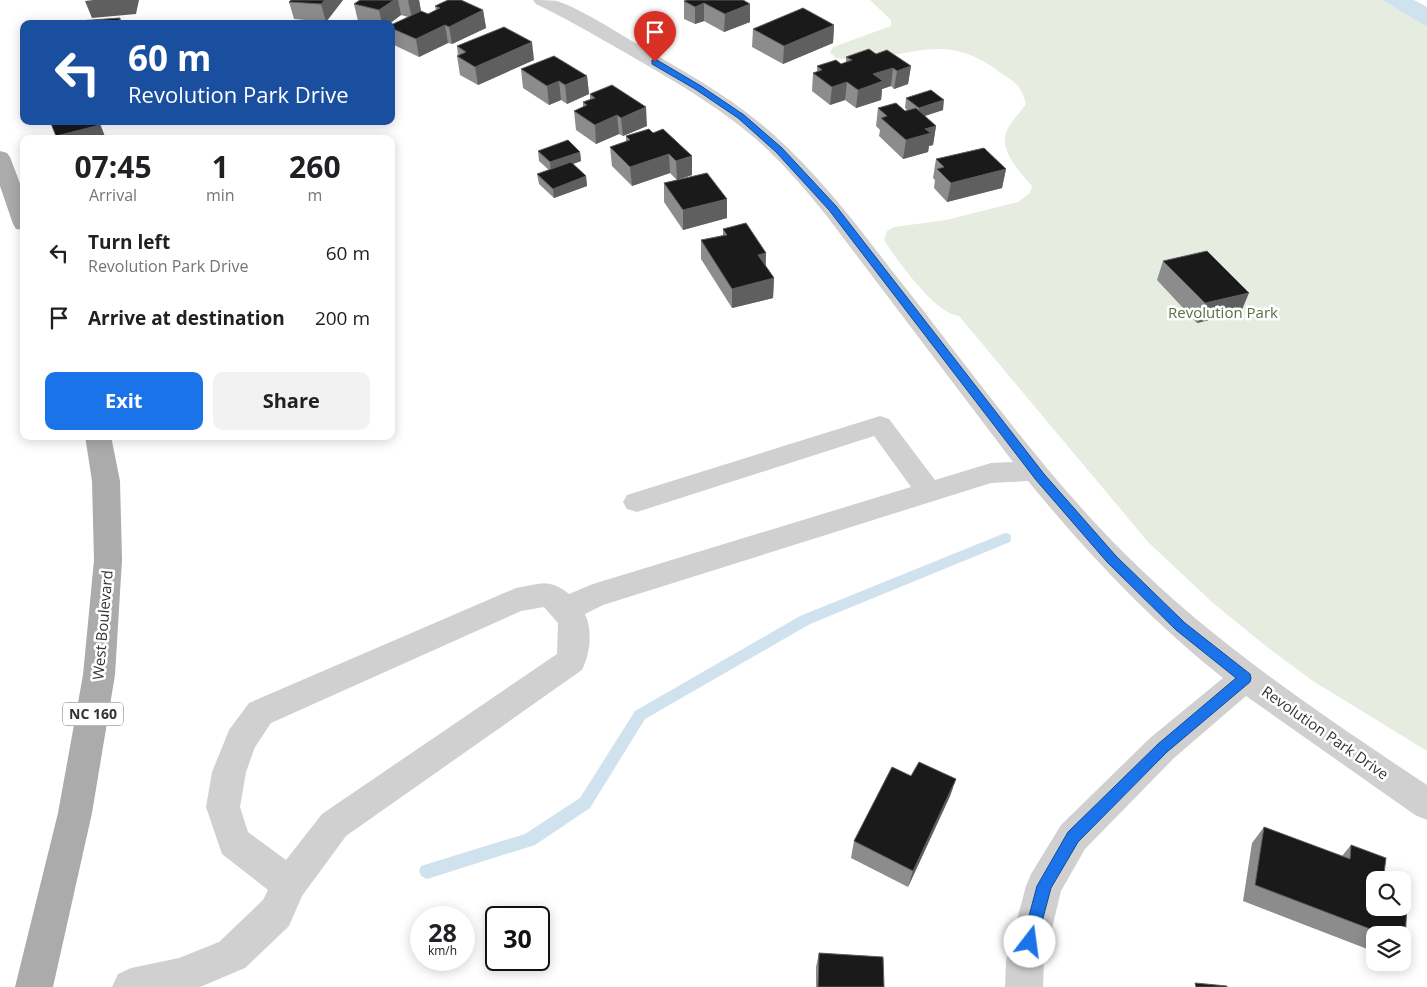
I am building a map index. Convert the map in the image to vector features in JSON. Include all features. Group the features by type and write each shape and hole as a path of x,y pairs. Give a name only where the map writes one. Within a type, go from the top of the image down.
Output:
{"main road":[{"path":"0,157 20,213"},
{"name":"West Boulevard","path":"34,987 75,813 99,675 108,560 106,481 99,440"}],"street":[{"name":"Revolution Park Drive","path":"542,0 612,37 698,87 741,116 779,150 832,208 1035,471 1112,559 1181,626 1245,678 1427,804"},
{"path":"637,502 880,425 929,492"},
{"path":"567,609 593,596 991,473 1035,471"},
{"path":"131,987 180,977 232,955 276,913 289,884 334,825 570,661 576,630 567,609 549,594 516,600 260,713 241,740 229,772 223,807 234,842 289,884"},
{"path":"1024,987 1025,961 1044,886 1073,837 1162,748 1245,678"}],"green space":[{"name":"Revolution Park","path":"870,0 1382,0 1427,27 1427,751 1313,681 1213,603 1148,542 959,316 949,313 928,296 898,260 884,240 887,231 894,227 946,220 1018,202 1030,193 1032,186 1012,160 1005,145 1007,130 1026,104 1019,87 1012,81 975,57 954,51 935,49 858,60 836,58 830,52 833,47 891,26 891,20"}],"water":[{"path":"1382,0 1414,0 1427,7 1427,27"}],"building":[{"path":"291,0 325,0 321,4 289,2"},
{"path":"360,0 394,0 379,10 354,4"},
{"path":"448,0 461,0 483,10 449,27 445,25 416,39 395,30 395,23 421,11 428,14 440,8 435,6"},
{"path":"743,0 750,4 725,14 704,3 695,7 684,1"},
{"path":"803,8 834,25 784,46 753,29"},
{"path":"120,18 119,20 92,20"},
{"path":"504,27 532,42 475,67 457,56 466,52 457,46"},
{"path":"869,49 876,54 887,50 911,66 897,71 893,68 873,74 883,81 858,90 847,82 832,87 813,73 822,70 817,66 836,60 841,64 852,60 846,57"},
{"path":"554,56 587,76 565,85 559,81 547,86 521,69"},
{"path":"612,85 646,107 621,118 617,115 595,125 574,111 587,105 583,102 595,98 590,94"},
{"path":"931,90 944,100 919,108 906,98"},
{"path":"896,103 905,111 916,108 936,126 925,129 931,133 906,140 881,118 887,116 878,108"},
{"path":"52,125 100,125 60,135 56,135"},
{"path":"649,129 653,133 663,129 692,156 676,161 669,154 630,167 610,147 630,140 626,136"},
{"path":"568,140 580,152 550,162 538,151"},
{"path":"984,148 1006,169 951,183 937,169 944,167 936,159"},
{"path":"571,162 586,176 553,189 537,174"},
{"path":"707,173 727,199 683,210 664,183"},
{"path":"746,223 766,253 758,255 774,278 732,289 701,240 727,235 723,229"},
{"path":"1207,251 1249,293 1205,303 1163,261"},
{"path":"919,762 956,779 913,871 854,841 892,767 911,776"},
{"path":"1264,827 1350,859 1351,845 1386,858 1384,871 1366,871 1366,916 1406,916 1406,926 1366,927 1255,885"},
{"path":"819,953 883,957 884,987 818,987"},
{"path":"1195,983 1227,986 1227,987 1196,987"}],"waterway":[{"path":"427,871 529,840 585,803 640,715 805,620 1005,538"}],"route":[{"path":"655,62 698,87 741,116 779,150 832,208 1040,477 1112,559 1181,626 1245,678 1162,748 1073,837 1044,886 1030,942"}]}
